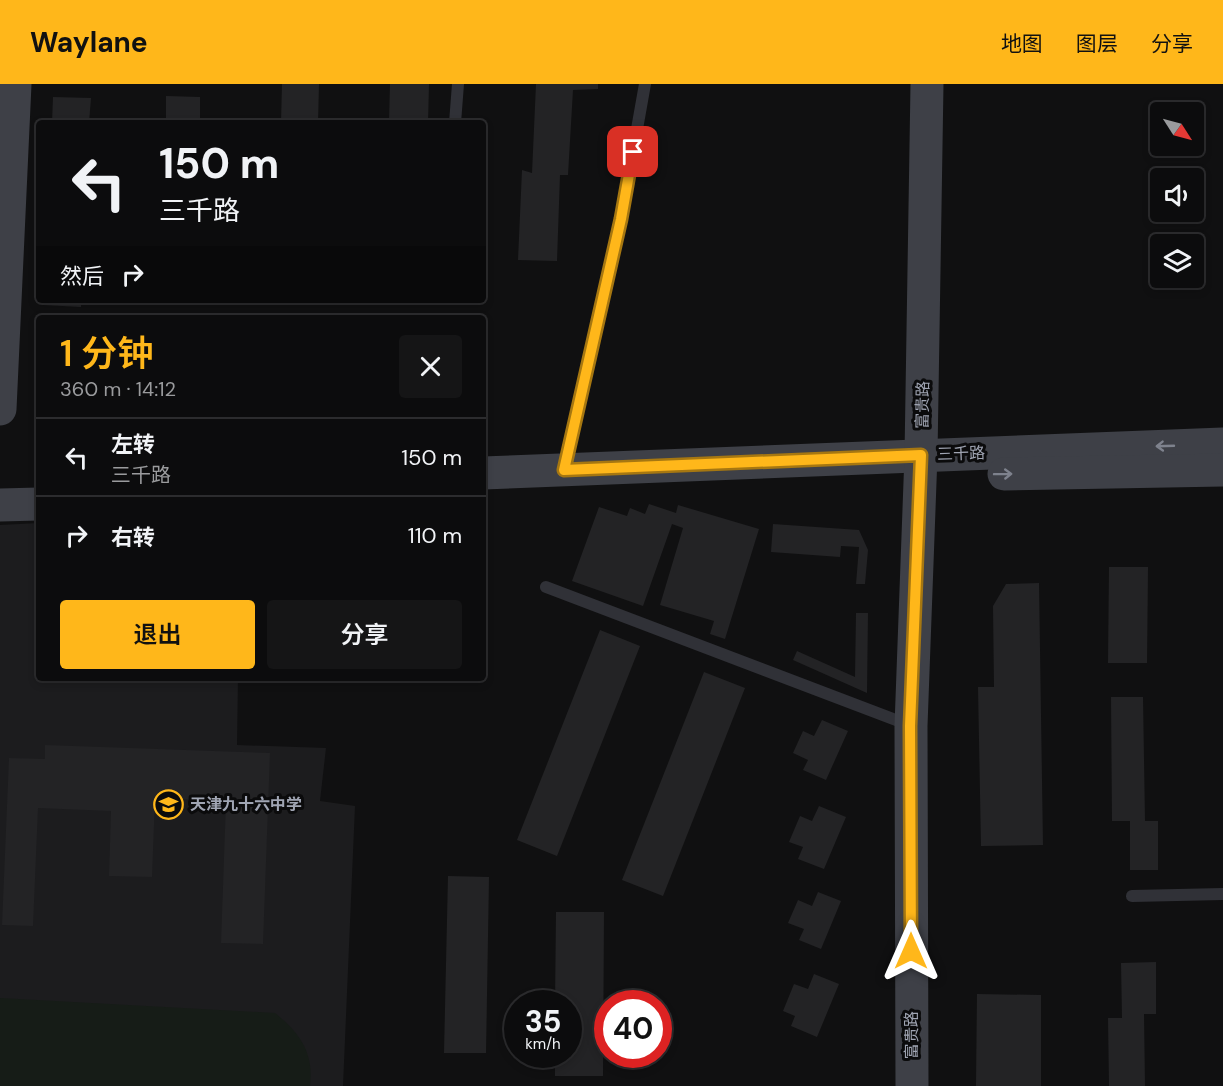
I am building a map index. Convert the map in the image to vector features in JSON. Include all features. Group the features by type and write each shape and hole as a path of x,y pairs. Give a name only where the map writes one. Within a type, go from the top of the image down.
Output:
{"street":[{"path":"0,409 15,84"},
{"name":"富贵路","path":"912,1086 910,726 920,465 927,84"},
{"name":"三千路","path":"486,490 920,465 1223,444"},
{"name":"三千路","path":"486,473 920,465 1223,470"},
{"path":"0,487 36,486"},
{"path":"0,505 36,504"}],"lane":[{"path":"455,120 458,84"},
{"path":"564,470 621,219 645,84"},
{"path":"546,587 910,726"},
{"path":"1132,896 1223,894"}],"shaded area":[{"name":"天津九十六中学","path":"36,523 36,681 238,681 237,745 326,748 320,801 355,806 343,1086 0,1086 0,525"},
{"path":"0,998 275,1013 292,1028 303,1045 310,1063 310,1086 0,1086"}],"building":[{"path":"282,84 319,84 318,120 281,120"},
{"path":"390,84 429,84 428,120 389,120"},
{"path":"536,84 598,84 598,89 573,90 568,175 560,175 557,261 518,260 522,170 532,173"},
{"path":"166,96 200,97 200,120 166,120"},
{"path":"53,97 91,98 89,120 52,120"},
{"path":"43,303 81,303 81,307 43,305"},
{"path":"196,303 196,305 162,304"},
{"path":"649,504 676,513 678,505 759,529 725,639 710,634 714,621 660,605 683,528 672,524 643,606 572,581 599,507 627,516 630,508 645,514"},
{"path":"773,524 859,530 868,550 865,584 856,584 859,547 841,546 840,557 771,552"},
{"path":"1109,567 1148,567 1147,663 1108,663"},
{"path":"1039,583 1043,845 981,846 978,687 994,687 993,606 1006,584"},
{"path":"856,613 868,613 867,693 793,660 797,651 855,677"},
{"path":"600,630 640,646 557,856 517,840"},
{"path":"704,672 745,688 663,896 622,880"},
{"path":"1111,697 1143,697 1145,821 1158,821 1158,870 1130,870 1130,821 1112,821"},
{"path":"822,720 848,731 826,780 803,770 808,760 793,753 803,731 814,736"},
{"path":"45,745 270,753 263,944 221,943 226,801 155,798 152,877 109,876 111,811 38,808 33,926 2,925 9,758 45,759"},
{"path":"819,806 846,817 824,869 798,859 803,847 789,842 800,816 812,821"},
{"path":"448,876 489,877 486,1053 444,1053"},
{"path":"818,892 841,901 821,949 799,940 804,929 788,923 798,900 812,906"},
{"path":"556,912 604,912 604,990 594,990 594,1068 603,1068 603,1076 555,1076 555,1068 582,1068 582,990 555,990"},
{"path":"1156,962 1156,1014 1144,1014 1145,1086 1109,1086 1108,1018 1122,1018 1121,963"},
{"path":"814,974 839,984 817,1037 791,1026 795,1016 783,1011 794,984 808,989"},
{"path":"977,994 1041,995 1041,1086 976,1086"}],"place":[{"name":"天津九十六中学","path":"169,804"}],"route":[{"path":"633,152 621,219 564,470 921,455 910,726 911,951"}]}
